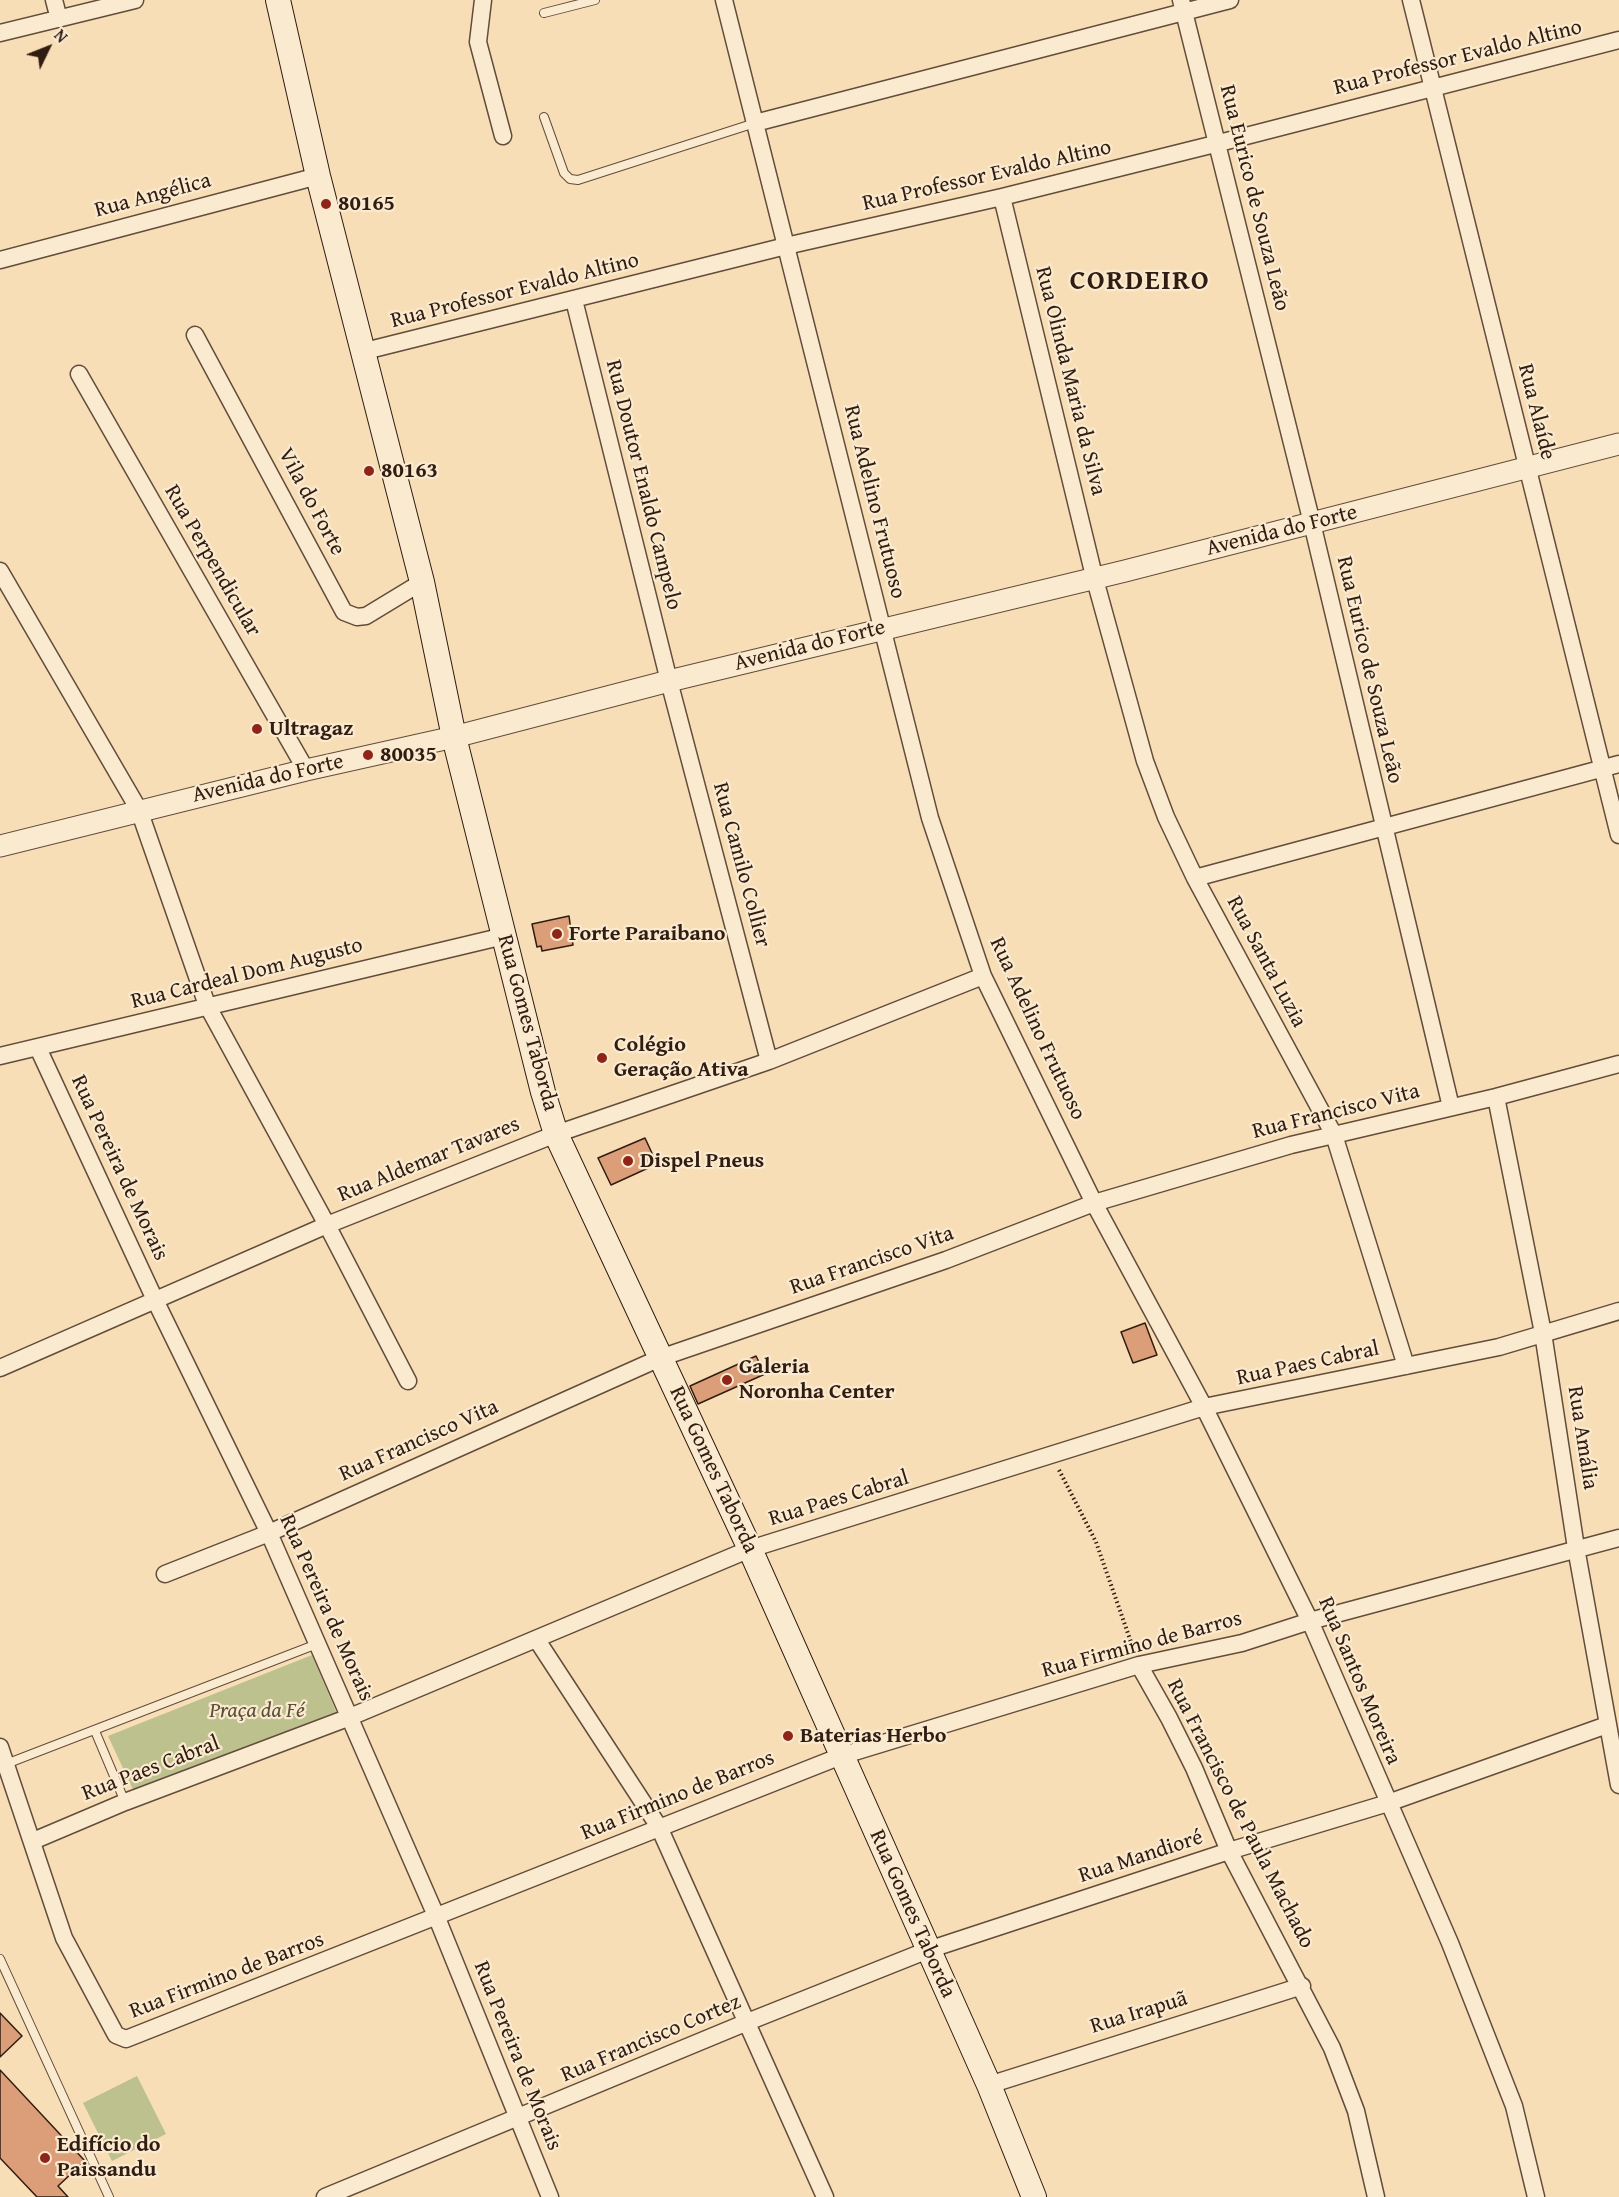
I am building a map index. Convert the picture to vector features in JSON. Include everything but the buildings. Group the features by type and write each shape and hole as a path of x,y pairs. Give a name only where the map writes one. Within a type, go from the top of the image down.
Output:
{"main road":[{"name":"Rua Gomes Taborda","path":"278,0 318,176 365,351 422,582 452,730 543,1092 556,1134 750,1549 989,2085 1034,2197"}],"street":[{"path":"54,0 59,19"},
{"path":"0,33 135,0"},
{"path":"483,0 478,42 503,136"},
{"name":"Rua Adelino Frutuoso","path":"724,0 930,818 983,976 1094,1203"},
{"path":"755,123 1183,6 1230,0"},
{"name":"Rua Alaíde","path":"1411,0 1619,835"},
{"name":"Rua Eurico de Souza Leão","path":"1183,6 1312,523 1451,1107"},
{"name":"Rua Professor Evaldo Altino","path":"365,351 786,246 1002,197 1619,40"},
{"name":"Rua Angélica","path":"0,260 318,176"},
{"name":"Rua Olinda Maria da Silva","path":"1002,197 1094,576"},
{"name":"Rua Doutor Enaldo Campelo","path":"574,300 669,681"},
{"name":"Vila do Forte","path":"195,335 344,612 366,616 422,582"},
{"name":"Rua Perpendicular","path":"79,374 306,770"},
{"name":"Avenida do Forte","path":"0,846 306,770 452,730 669,681 1312,523 1619,444"},
{"path":"0,571 139,810 207,1005 327,1225 408,1381"},
{"name":"Rua Santa Luzia","path":"1094,576 1145,761 1166,817 1195,878 1334,1135 1406,1366"},
{"name":"Rua Camilo Collier","path":"669,681 770,1061"},
{"path":"1195,878 1619,764"},
{"name":"Rua Cardeal Dom Augusto","path":"0,1056 504,936"},
{"name":"Rua Aldemar Tavares","path":"0,1368 156,1302 327,1225 556,1134 770,1061 983,976"},
{"name":"Rua Pereira de Morais","path":"38,1048 156,1302 269,1533 437,1918 550,2197"},
{"name":"Rua Francisco Vita","path":"165,1574 269,1533 660,1358 946,1260 1094,1203 1291,1145 1496,1097 1619,1064"},
{"name":"Rua Amália","path":"1496,1097 1543,1333 1576,1548 1619,1785"},
{"name":"Rua Santos Moreira","path":"1094,1203 1204,1407 1310,1621 1450,1943 1514,2106 1536,2197"},
{"name":"Rua Paes Cabral","path":"33,1841 124,1802 350,1717 750,1549 1204,1407 1499,1347 1619,1311"},
{"name":"Rua Firmino de Barros","path":"33,1841 64,1938 116,2035 126,2039 437,1918 659,1827 841,1756 1139,1665 1242,1643 1310,1621 1619,1538"},
{"path":"537,1640 659,1827 825,2197"},
{"name":"Rua Francisco de Paula Machado","path":"1139,1665 1194,1768 1229,1851 1302,1986 1332,2048 1356,2111 1376,2197"},
{"name":"Rua Mandioré","path":"928,1950 1229,1851 1388,1803 1607,1725"},
{"path":"0,1747 3,1765 33,1841"},
{"name":"Rua Francisco Cortez","path":"325,2197 344,2193 745,2023 928,1950"},
{"name":"Rua Irapuã","path":"989,2085 1302,1986"}],"lane":[{"path":"544,13 595,0"},
{"path":"544,117 564,173 570,180 578,180 755,123"},
{"path":"3,1765 317,1644"},
{"path":"95,1731 124,1802"},
{"path":"0,1959 110,2197"}],"path":[{"name":"Rua Francisco de Paula Machado","path":"1052,1456 1096,1542 1139,1665"}],"green space":[{"name":"Praça da Fé","path":"312,1655 337,1714 135,1794 108,1736"},
{"path":"137,2076 166,2134 112,2161 83,2103"}],"place":[{"name":"80165","path":"326,204"},
{"name":"80163","path":"369,471"},
{"name":"Ultragaz","path":"257,729"},
{"name":"80035","path":"368,755"},
{"name":"Forte Paraibano","path":"557,934"},
{"name":"Colégio Geração Ativa","path":"602,1058"},
{"name":"Dispel Pneus","path":"628,1161"},
{"name":"Galeria Noronha Center","path":"727,1380"},
{"name":"Baterias Herbo","path":"788,1736"},
{"name":"Edifício do Paissandu","path":"45,2158"}],"district":[{"name":"CORDEIRO","path":"1140,282"}]}
